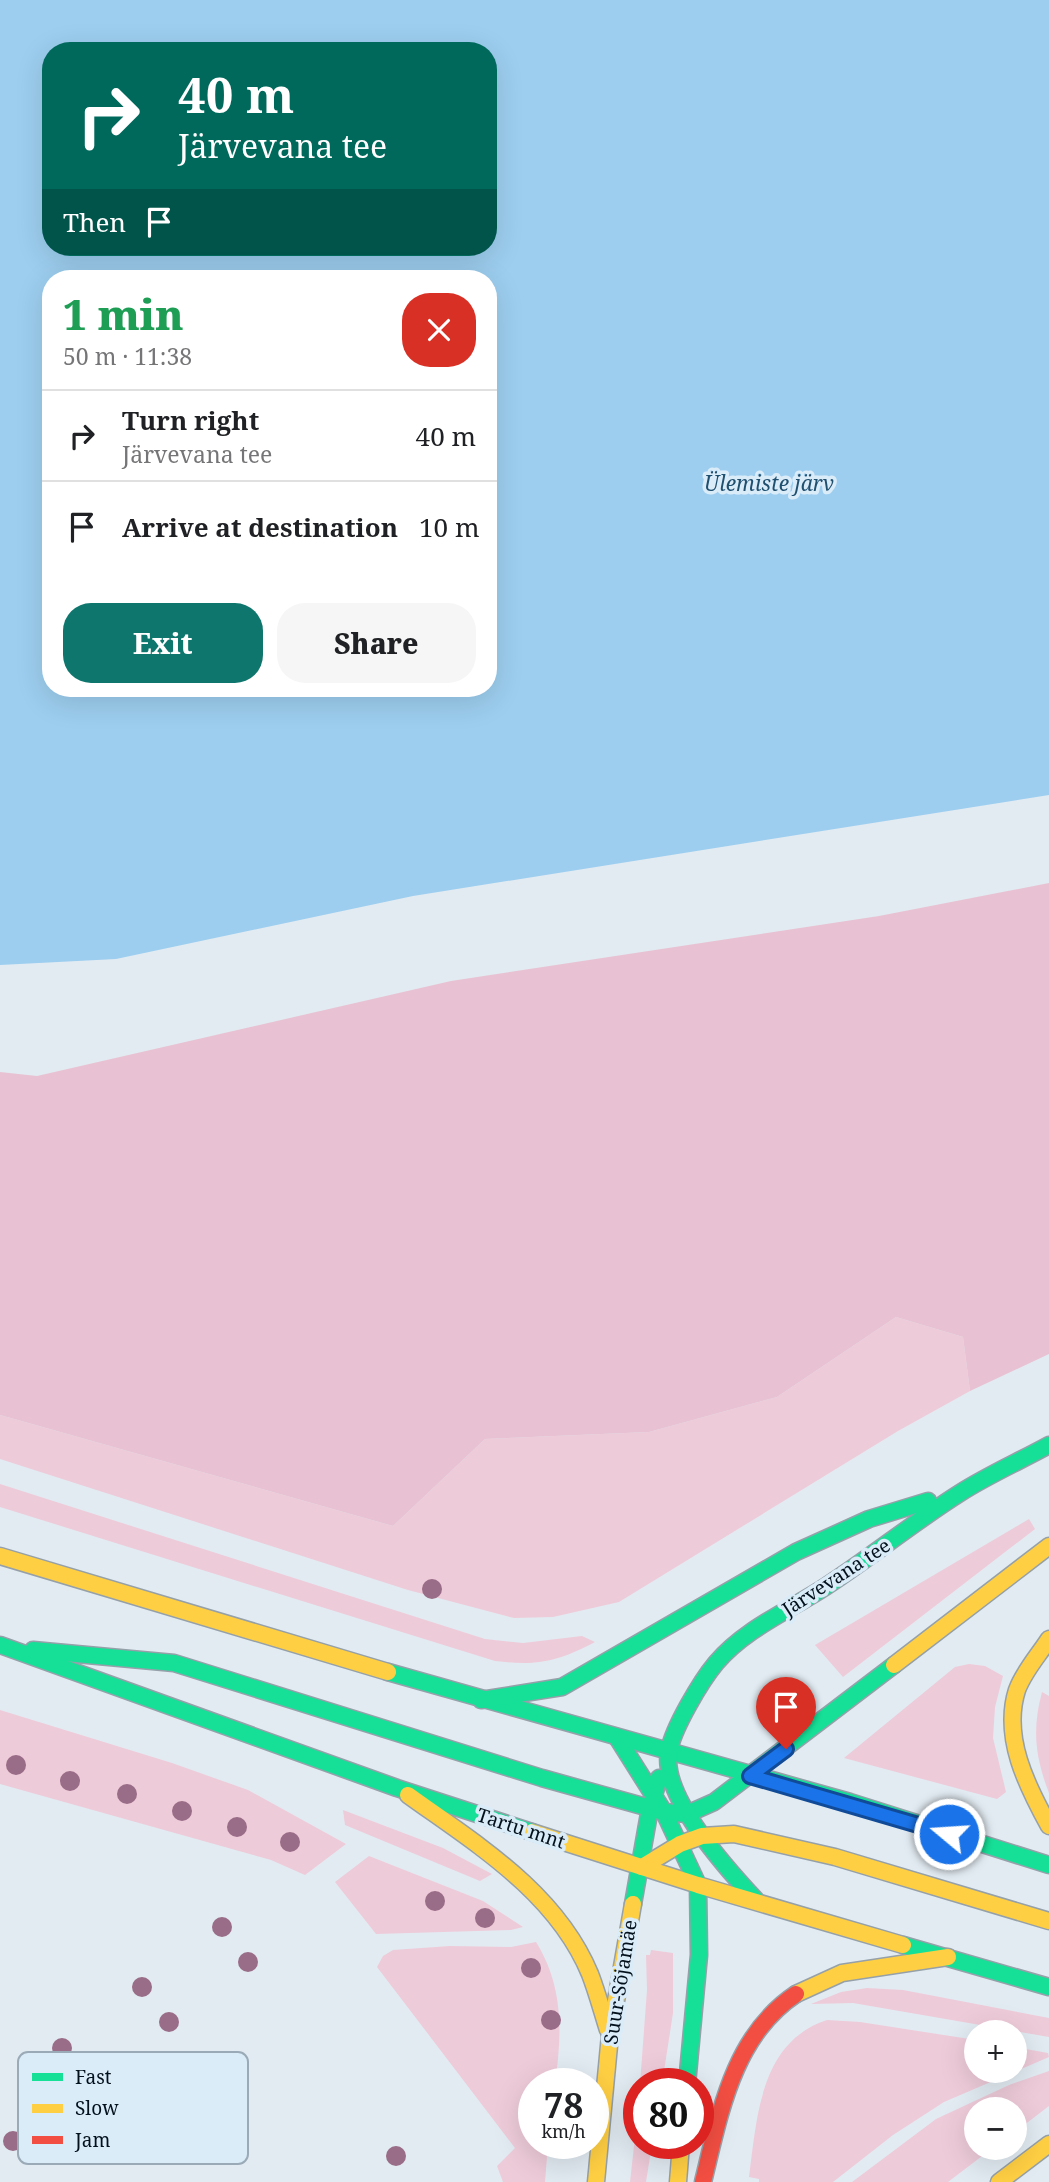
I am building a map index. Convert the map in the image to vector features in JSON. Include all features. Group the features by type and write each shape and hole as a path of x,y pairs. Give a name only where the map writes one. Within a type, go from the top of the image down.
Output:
{"main road":[{"name":"Järvevana tee","path":"656,1805 668,1753 680,1724 716,1663 750,1632 825,1587 961,1492 1049,1445"},
{"path":"481,1700 562,1687 620,1656 796,1552 869,1519 961,1492"},
{"path":"6,1647 174,1663 542,1778 687,1814 714,1802 750,1776 1049,1546"},
{"path":"0,1556 481,1700 849,1802 1049,1865"},
{"path":"1049,1639 1025,1673 1014,1710 1012,1738 1025,1781 1049,1826"},
{"name":"Tartu mnt","path":"6,1647 397,1787 642,1867 1049,1986"},
{"path":"618,1739 680,1844 698,1885 699,1955 688,2068"},
{"path":"668,1753 675,1791 687,1814 755,1899"},
{"path":"397,1787 509,1867 562,1926 589,1972 610,2035"},
{"name":"Suur-Sõjamäe","path":"596,2182 610,2035 628,1927 656,1805"},
{"path":"642,1867 680,1844 702,1836 734,1834 835,1857 1049,1921"},
{"path":"703,2182 735,2066 754,2034 780,2001 842,1973 948,1957"},
{"path":"999,2182 1045,2147"},
{"path":"678,2182 680,2159"}],"shaded area":[{"path":"1049,883 1049,1354 970,1391 963,1337 896,1317 777,1397 649,1432 485,1439 393,1526 0,1415 0,1072 37,1076 451,981 879,916"},
{"path":"896,1317 963,1337 970,1391 898,1431 619,1602 553,1617 514,1618 408,1590 0,1459 0,1415 393,1526 485,1439 649,1432 777,1397"},
{"path":"0,1484 485,1639 523,1643 582,1636 595,1642 546,1661 495,1661 0,1507"},
{"path":"1029,1519 1035,1529 843,1677 815,1645"},
{"path":"969,1664 985,1666 1003,1676 995,1707 993,1738 1006,1792 997,1799 844,1758 955,1667"},
{"path":"1042,1692 1049,1696 1049,1793 1036,1743"},
{"path":"0,1710 172,1763 248,1790 346,1844 305,1875 271,1860 0,1784"},
{"path":"343,1810 443,1848 492,1874 480,1881 345,1825"},
{"path":"369,1856 483,1901 523,1927 511,1930 376,1934 335,1882"},
{"path":"536,1942 552,1976 559,2011 557,2068 518,2068 518,2159 547,2159 545,2182 503,2182 497,2166 515,2148 377,1967 383,1956 393,1950 450,1946 511,1947"},
{"path":"651,1950 673,1953 673,2013 664,2068 641,2068 647,1990 646,1955 650,1955"},
{"path":"867,1988 903,1990 1049,2018 1049,2037 1027,2033 1027,2020 964,2020 964,2022 853,2003 811,2004 841,1992"},
{"path":"827,2020 860,2022 964,2038 964,2083 988,2083 944,2102 893,2135 833,2182 759,2182 759,2179 749,2177 755,2130 766,2084 788,2045 805,2031"},
{"path":"1027,2049 1048,2053 1049,2057 1027,2066"},
{"path":"1049,2071 1049,2106 1027,2123 1027,2097 983,2097 1015,2083 1027,2083 1027,2079"},
{"path":"964,2106 964,2160 977,2160 948,2182 852,2182 936,2119"},
{"path":"633,2159 650,2159 646,2182 630,2182"}],"water":[{"name":"Ülemiste järv","path":"0,0 1049,0 1049,795 413,896 116,959 0,965"}],"traffic: fast":[{"path":"755,1899 698,1830 675,1788 669,1769 672,1741 688,1705 703,1681 727,1651 753,1630 825,1587 960,1493 1049,1445"},
{"path":"481,1700 562,1687 796,1552 869,1519 928,1501"},
{"path":"0,1645 397,1788 532,1832"},
{"path":"33,1650 174,1663 542,1778 664,1812 687,1814 714,1802 894,1665"},
{"path":"388,1672 850,1802 1049,1865"},
{"path":"618,1739 664,1812 698,1885 699,1955 688,2068"},
{"path":"633,1904 650,1808 659,1778"},
{"path":"903,1945 1049,1987"}],"traffic: slow":[{"path":"894,1665 1049,1546"},
{"path":"0,1556 388,1672"},
{"path":"1049,1639 1020,1683 1013,1708 1019,1761 1049,1826"},
{"path":"408,1795 512,1872 557,1918 590,1974 608,2030"},
{"path":"532,1832 698,1885 903,1945"},
{"path":"642,1867 680,1844 702,1836 734,1834 835,1857 1049,1921"},
{"path":"596,2182 610,2035 633,1904"},
{"path":"796,1994 842,1973 948,1957"},
{"path":"999,2182 1049,2144"},
{"path":"678,2182 680,2159"}],"traffic: jam":[{"path":"703,2182 723,2103 743,2054 757,2031 775,2011 796,1994"}],"route":[{"path":"786,1749 750,1776 849,1802 949,1834"}]}
